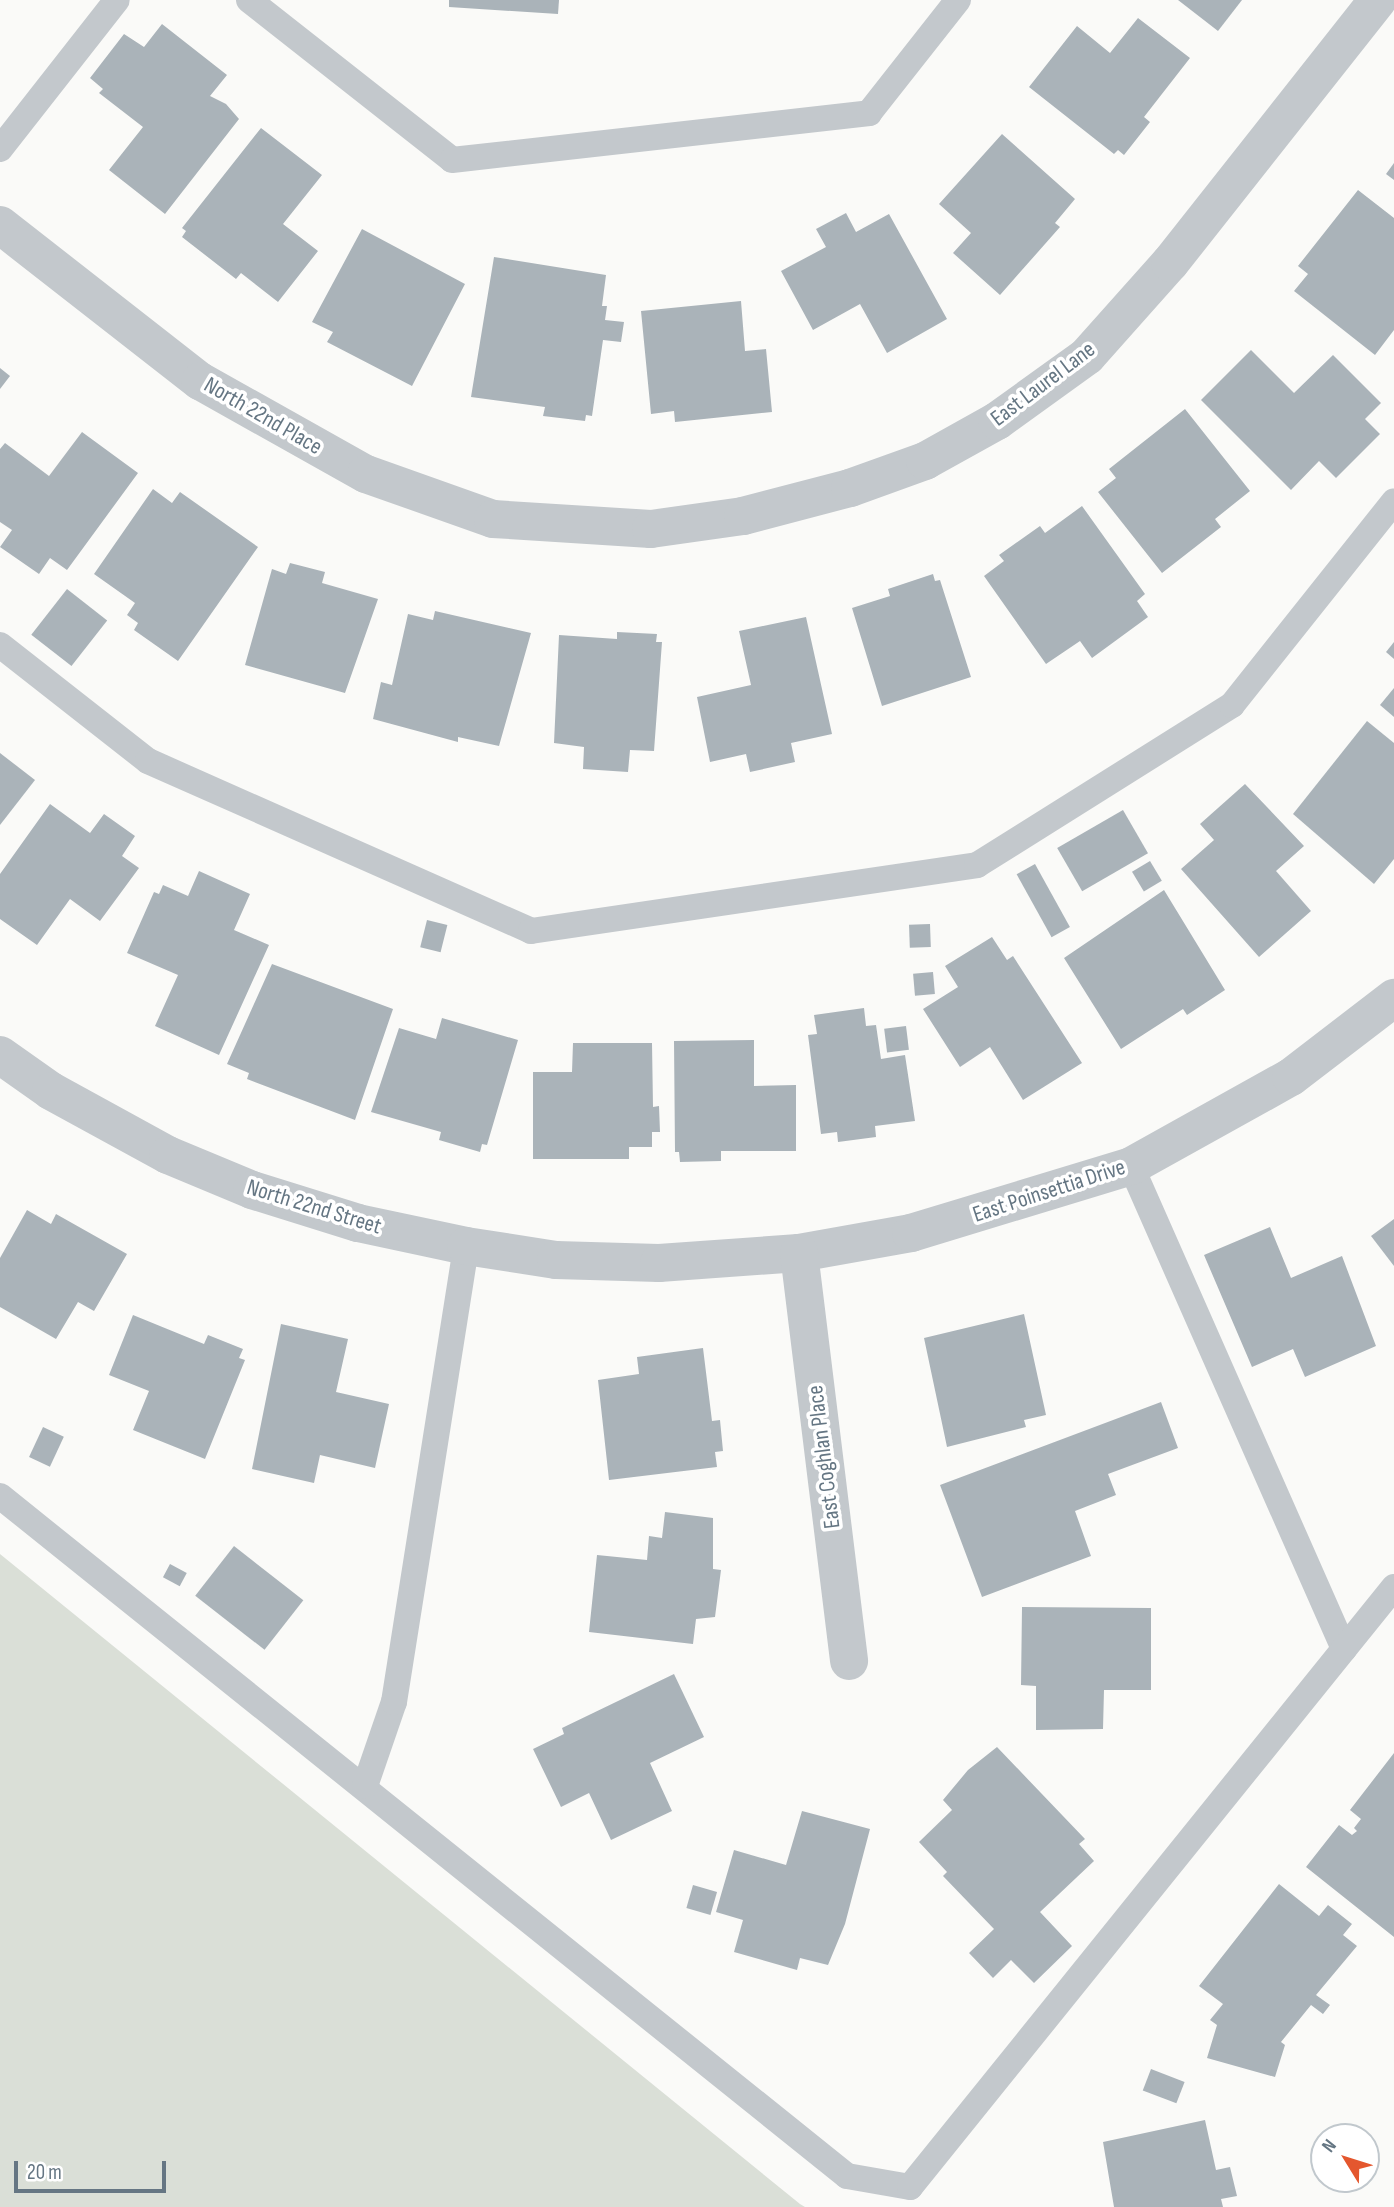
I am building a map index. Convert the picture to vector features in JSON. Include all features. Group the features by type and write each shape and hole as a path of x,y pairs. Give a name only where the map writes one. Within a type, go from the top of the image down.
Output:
{"street":[{"name":"East Laurel Lane","path":"565,524 651,529 743,516 850,488 925,461 997,421 1087,356 1170,263 1378,0"},
{"name":"North 22nd Place","path":"0,225 200,381 366,474 493,519 565,524"},
{"name":"East Poinsettia Drive","path":"659,1263 799,1253 911,1233 1131,1166 1291,1077 1394,998"},
{"name":"North 22nd Street","path":"0,1055 51,1091 168,1155 252,1191 358,1223 466,1245 556,1260 659,1263"},
{"name":"East Coghlan Place","path":"799,1253 849,1661"}],"lane":[{"path":"0,149 117,0"},
{"path":"249,0 452,160 869,113 958,0"},
{"path":"0,645 148,761 531,931 977,865 1232,705 1394,501"},
{"path":"1131,1166 1344,1649"},
{"path":"365,1786 394,1702 466,1245"},
{"path":"0,1496 365,1786 847,2176 910,2187 1394,1587"}],"shaded area":[{"path":"0,1554 800,2204 805,2207 0,2207"}],"building":[{"path":"449,0 559,0 558,14 449,7"},
{"path":"1178,0 1242,0 1218,31"},
{"path":"1138,18 1190,58 1144,117 1150,122 1124,155 1118,150 1114,154 1029,87 1077,26 1110,53"},
{"path":"162,24 227,75 210,96 226,104 239,119 165,214 109,170 143,127 99,93 103,89 90,78 124,34 144,47"},
{"path":"261,128 322,175 283,224 318,251 278,302 241,273 236,279 182,237 186,231 182,228"},
{"path":"1002,134 1075,199 1055,223 1060,227 1000,295 953,253 971,233 939,204"},
{"path":"1394,163 1394,180 1386,174"},
{"path":"1358,190 1394,218 1394,330 1375,355 1294,291 1308,274 1298,266"},
{"path":"846,213 856,232 889,214 947,319 887,353 860,304 813,330 781,271 826,247 816,229"},
{"path":"362,229 465,284 412,386 327,342 333,332 312,322"},
{"path":"494,257 606,275 602,306 607,306 605,320 624,322 621,342 603,340 592,416 586,415 585,421 543,416 545,407 471,397"},
{"path":"741,301 745,351 766,349 772,412 675,422 674,411 651,414 641,311"},
{"path":"1251,350 1294,393 1333,355 1381,403 1365,419 1380,434 1336,478 1319,461 1291,490 1201,400"},
{"path":"0,368 10,376 0,389"},
{"path":"1185,409 1250,491 1215,519 1221,527 1162,573 1098,492 1116,478 1109,469"},
{"path":"82,432 138,473 67,570 50,558 39,574 0,547 12,530 0,522 0,449 5,443 49,476"},
{"path":"153,489 172,503 180,492 258,547 178,661 134,630 138,623 127,615 135,603 94,574"},
{"path":"1082,506 1145,594 1137,601 1148,617 1092,658 1080,641 1046,664 984,576 1004,561 999,555 1040,526 1045,533"},
{"path":"290,563 325,572 322,583 378,599 345,693 245,665 272,569 286,574"},
{"path":"933,574 935,581 940,580 971,677 882,706 852,608 890,596 888,589"},
{"path":"67,589 107,620 71,666 31,635"},
{"path":"435,611 531,633 499,746 458,737 458,742 373,719 381,682 392,685 408,614 433,620"},
{"path":"806,617 832,734 791,743 795,762 750,772 746,754 710,762 697,697 751,685 739,631"},
{"path":"617,632 657,634 656,642 662,642 654,751 630,750 628,772 583,769 584,747 554,743 559,635 617,639"},
{"path":"1394,642 1394,659 1386,652"},
{"path":"1394,688 1394,717 1380,705"},
{"path":"1367,721 1394,743 1394,859 1374,884 1293,814"},
{"path":"0,753 35,780 0,825"},
{"path":"1245,784 1304,846 1276,871 1311,911 1259,957 1181,869 1214,840 1200,824"},
{"path":"50,804 90,833 104,814 135,836 122,856 139,868 100,921 70,899 37,945 0,919 0,874"},
{"path":"1123,810 1148,853 1082,891 1057,848"},
{"path":"1150,861 1162,881 1144,892 1132,872"},
{"path":"1035,864 1070,927 1052,937 1017,874"},
{"path":"199,871 250,894 234,930 269,945 219,1055 155,1026 178,975 127,953 154,892 159,894 163,885 188,896"},
{"path":"1164,890 1225,990 1187,1015 1183,1009 1121,1049 1064,958"},
{"path":"427,920 447,925 441,952 420,947"},
{"path":"930,924 931,947 910,948 909,925"},
{"path":"992,937 1007,960 1013,956 1082,1063 1023,1100 990,1047 960,1067 923,1009 958,987 945,966"},
{"path":"272,964 393,1009 355,1120 247,1079 249,1073 227,1064"},
{"path":"933,972 935,994 915,996 913,974"},
{"path":"864,1008 866,1026 876,1025 881,1059 905,1055 915,1121 875,1126 876,1137 838,1142 837,1132 821,1134 808,1035 817,1034 814,1015"},
{"path":"442,1018 518,1040 487,1145 482,1144 480,1152 439,1140 441,1132 371,1112 399,1028 436,1039"},
{"path":"906,1026 909,1050 887,1053 884,1029"},
{"path":"754,1040 754,1086 796,1085 796,1151 721,1151 721,1161 680,1162 679,1152 675,1152 674,1041"},
{"path":"573,1043 652,1043 653,1107 659,1106 660,1132 652,1132 652,1147 629,1147 629,1159 533,1159 533,1072 572,1072"},
{"path":"27,1210 51,1224 56,1214 127,1254 94,1311 78,1302 56,1339 0,1307 0,1258"},
{"path":"1394,1219 1394,1266 1371,1236"},
{"path":"1270,1227 1291,1278 1342,1256 1376,1346 1305,1377 1293,1349 1252,1367 1204,1255"},
{"path":"1024,1314 1046,1415 1024,1420 1026,1427 947,1447 924,1338"},
{"path":"133,1315 204,1344 208,1335 243,1349 239,1358 245,1360 205,1459 133,1430 149,1391 109,1375"},
{"path":"281,1324 348,1339 336,1392 389,1404 375,1468 320,1455 314,1483 252,1469"},
{"path":"703,1348 712,1421 720,1420 723,1451 715,1452 717,1467 609,1480 598,1380 639,1374 637,1357"},
{"path":"1161,1402 1178,1448 1108,1474 1116,1495 1075,1511 1091,1556 982,1597 940,1485"},
{"path":"43,1427 64,1437 50,1467 29,1457"},
{"path":"665,1512 713,1518 713,1569 721,1570 715,1617 696,1619 693,1644 589,1632 597,1555 647,1560 649,1536 662,1538"},
{"path":"234,1546 303,1600 265,1650 195,1596"},
{"path":"170,1564 187,1573 180,1586 163,1577"},
{"path":"1022,1607 1151,1608 1151,1690 1104,1690 1103,1729 1036,1730 1036,1686 1021,1685"},
{"path":"674,1674 704,1737 650,1763 672,1811 611,1840 589,1793 561,1807 533,1749 564,1734 562,1728"},
{"path":"997,1747 1085,1839 1079,1844 1094,1861 1040,1912 1072,1946 1034,1983 1011,1960 993,1978 969,1953 994,1929 943,1876 947,1872 919,1842 952,1810 943,1800 968,1770"},
{"path":"1394,1753 1394,1937 1306,1867 1339,1825 1352,1835 1357,1831 1354,1828 1361,1819 1350,1810"},
{"path":"802,1811 870,1829 845,1924 828,1965 800,1958 797,1970 734,1952 743,1920 716,1912 734,1850 786,1865"},
{"path":"1279,1884 1319,1916 1328,1905 1352,1924 1343,1935 1357,1946 1316,1995 1330,2005 1323,2014 1311,2005 1281,2042 1285,2045 1275,2077 1207,2058 1217,2025 1210,2020 1223,2004 1199,1986"},
{"path":"693,1885 717,1892 710,1915 686,1908"},
{"path":"1151,2069 1185,2082 1176,2103 1143,2090"},
{"path":"1205,2120 1216,2170 1230,2167 1237,2196 1221,2199 1223,2207 1114,2207 1103,2142"}]}
